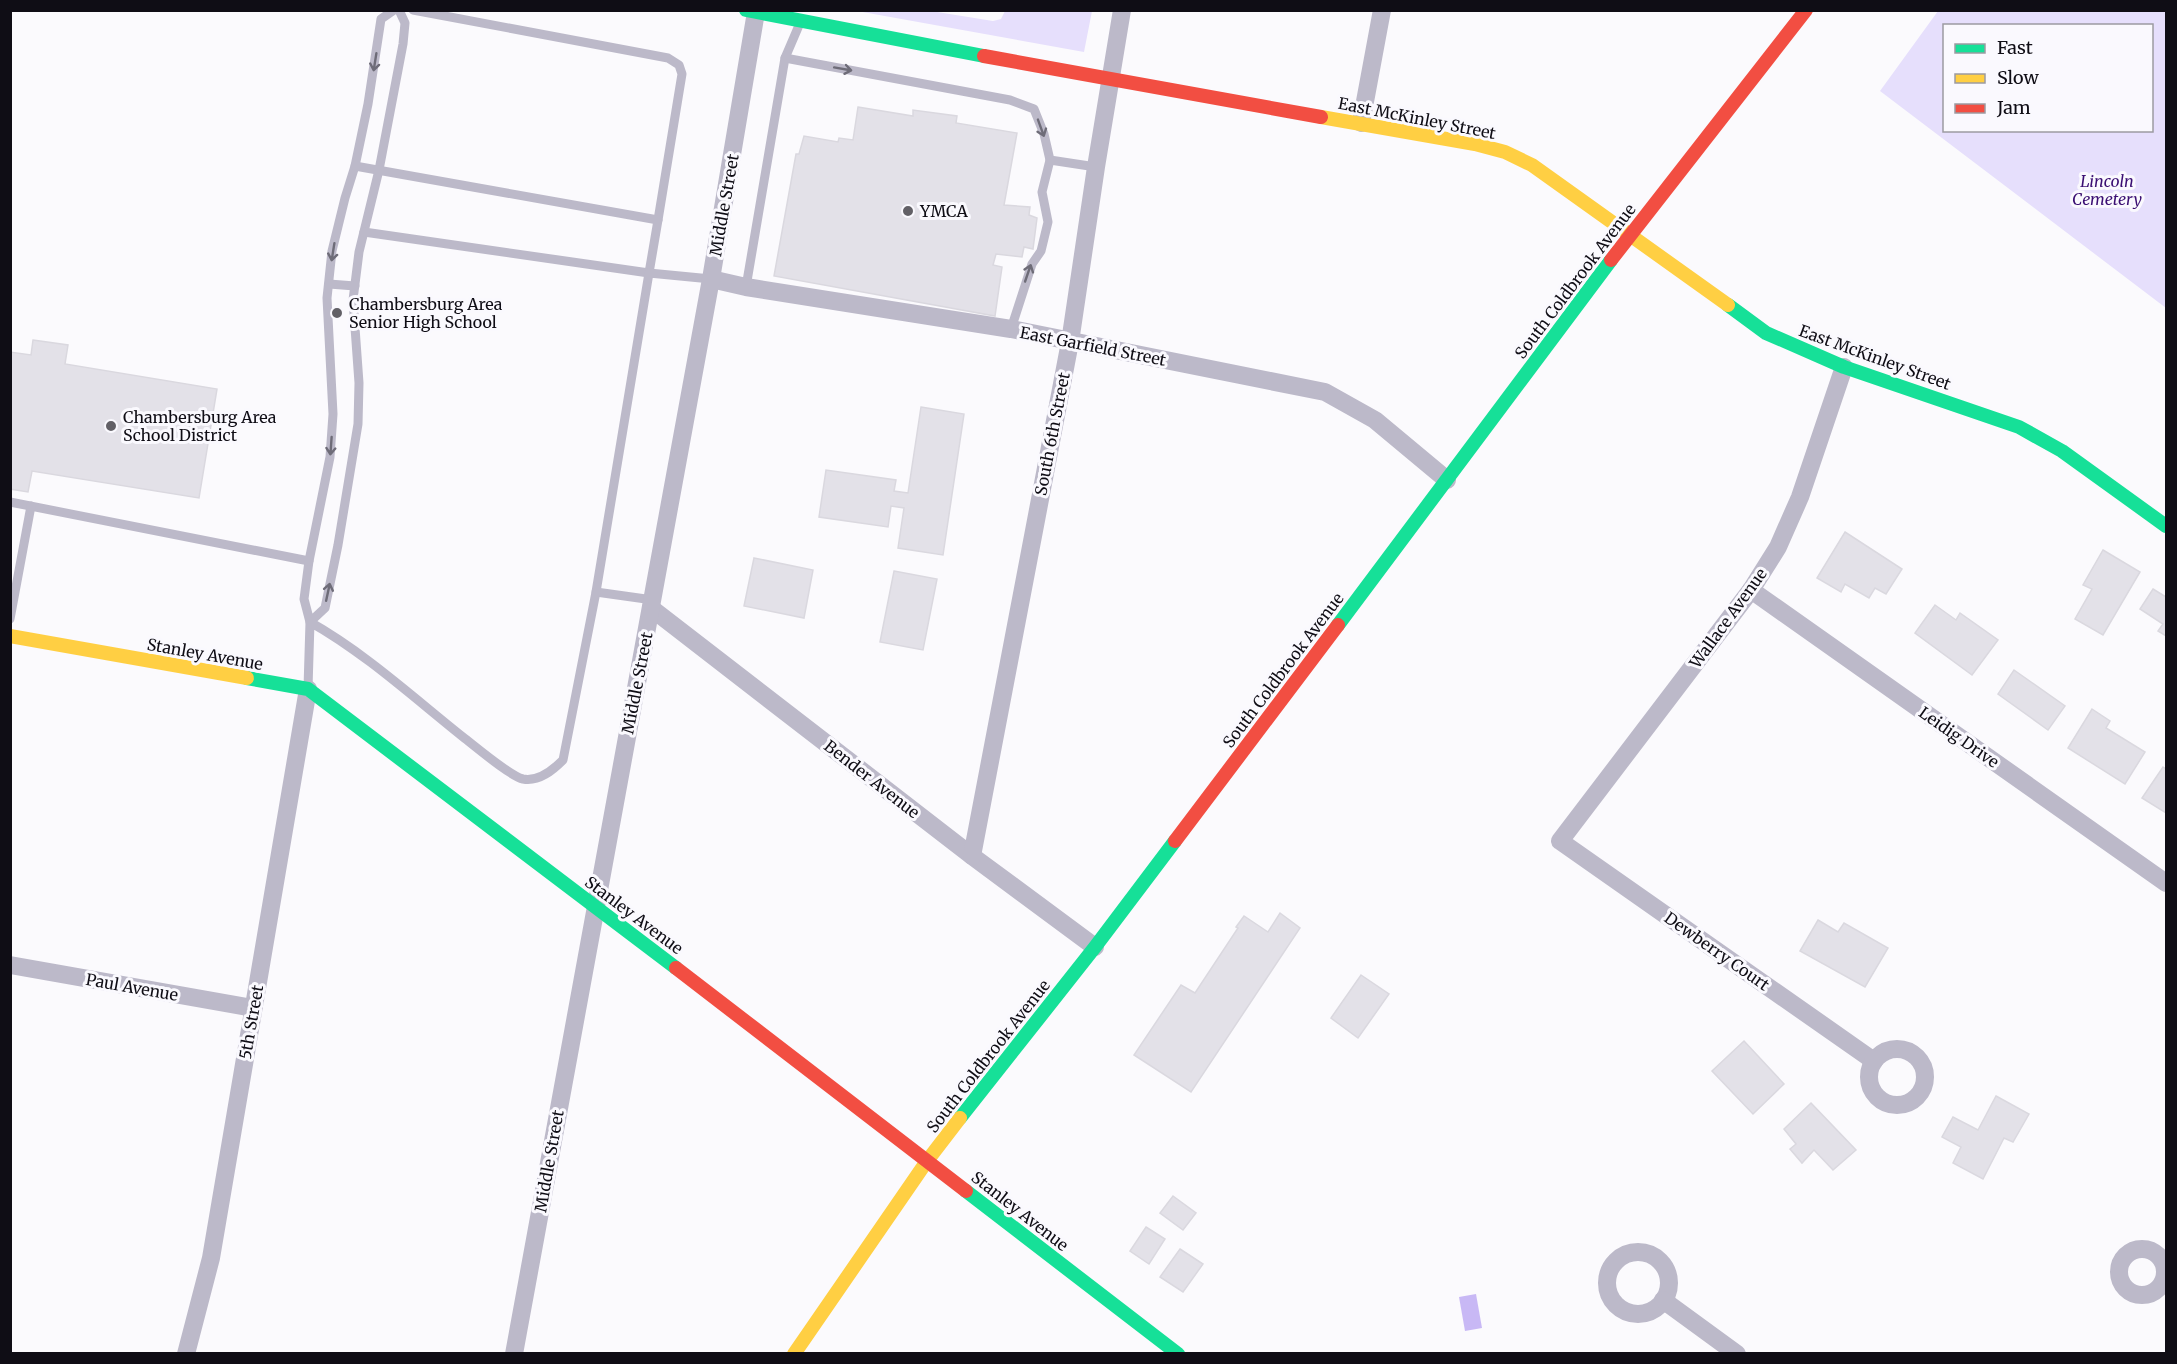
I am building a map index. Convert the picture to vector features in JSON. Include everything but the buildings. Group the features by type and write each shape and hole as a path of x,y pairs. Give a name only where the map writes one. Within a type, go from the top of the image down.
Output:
{"street":[{"name":"South 6th Street","path":"972,856 1070,342 1122,10"},
{"path":"1361,123 1382,10"},
{"name":"South Coldbrook Avenue","path":"794,1353 927,1161 1095,947 1630,235 1806,10"},
{"name":"East McKinley Street","path":"751,11 804,15 1110,80 1361,123 1475,144 1505,152 1532,165 1766,333 1844,367 2019,427 2062,452 2166,526"},
{"name":"Middle Street","path":"514,1353 711,279 751,11"},
{"name":"East Garfield Street","path":"711,279 1011,329 1324,392 1375,420 1448,480"},
{"name":"Wallace Avenue","path":"1560,841 1751,590 1778,547 1800,497 1844,367"},
{"name":"Leidig Drive","path":"1751,590 2166,884"},
{"name":"Bender Avenue","path":"652,604 972,856 1095,947"},
{"name":"Stanley Avenue","path":"10,636 308,689 596,905 1176,1353"},
{"name":"5th Street","path":"186,1353 212,1258 308,689"},
{"name":"Dewberry Court","path":"1560,841 1874,1061"},
{"name":"Paul Avenue","path":"10,965 253,1008"},
{"path":"1663,1300 1737,1353"}],"lane":[{"path":"308,689 310,622 304,599 309,561 330,457 333,414 328,318 332,251 355,166 368,104 381,19 394,10"},
{"path":"310,622 325,608 358,424 359,383 353,300 359,252 379,170 403,44 405,23 399,10"},
{"path":"310,622 340,639 485,754 521,779 534,779 552,771 563,760 596,591 682,74 679,65 668,58 412,10"},
{"path":"746,286 785,58 804,15"},
{"path":"785,58 1010,100 1034,109 1044,134 1050,160 1042,192 1048,222 1041,251 1032,264 1011,329"},
{"path":"1050,160 1096,167"},
{"path":"355,166 658,220"},
{"path":"364,232 649,273 711,279"},
{"path":"329,284 355,286"},
{"path":"10,502 309,561"},
{"path":"10,618 31,506"},
{"path":"596,591 652,604"}],"green space":[{"path":"857,11 931,11 993,21 1001,19 1005,11 1092,11 1084,52"},
{"name":"Lincoln Cemetery","path":"1938,11 2166,11 2166,308 1880,91"}],"shaded area":[{"path":"1476,1294 1482,1328 1465,1331 1459,1297"}],"traffic: fast":[{"path":"746,10 984,56"},
{"path":"1338,625 1611,260"},
{"path":"1728,305 1766,333 1844,367 2019,427 2062,451 2166,526"},
{"path":"247,678 308,689 676,968"},
{"path":"960,1118 1175,841"},
{"path":"966,1191 1178,1354"}],"traffic: slow":[{"path":"1321,117 1475,144 1505,152 1532,165 1728,305"},
{"path":"10,636 247,678"},
{"path":"794,1354 927,1161 960,1118"}],"traffic: jam":[{"path":"1611,260 1806,10"},
{"path":"984,56 1321,117"},
{"path":"1175,841 1338,625"},
{"path":"676,968 966,1191"}],"place":[{"name":"YMCA","path":"908,211"},
{"name":"Chambersburg Area Senior High School","path":"337,313"},
{"name":"Chambersburg Area School District","path":"111,426"}]}
